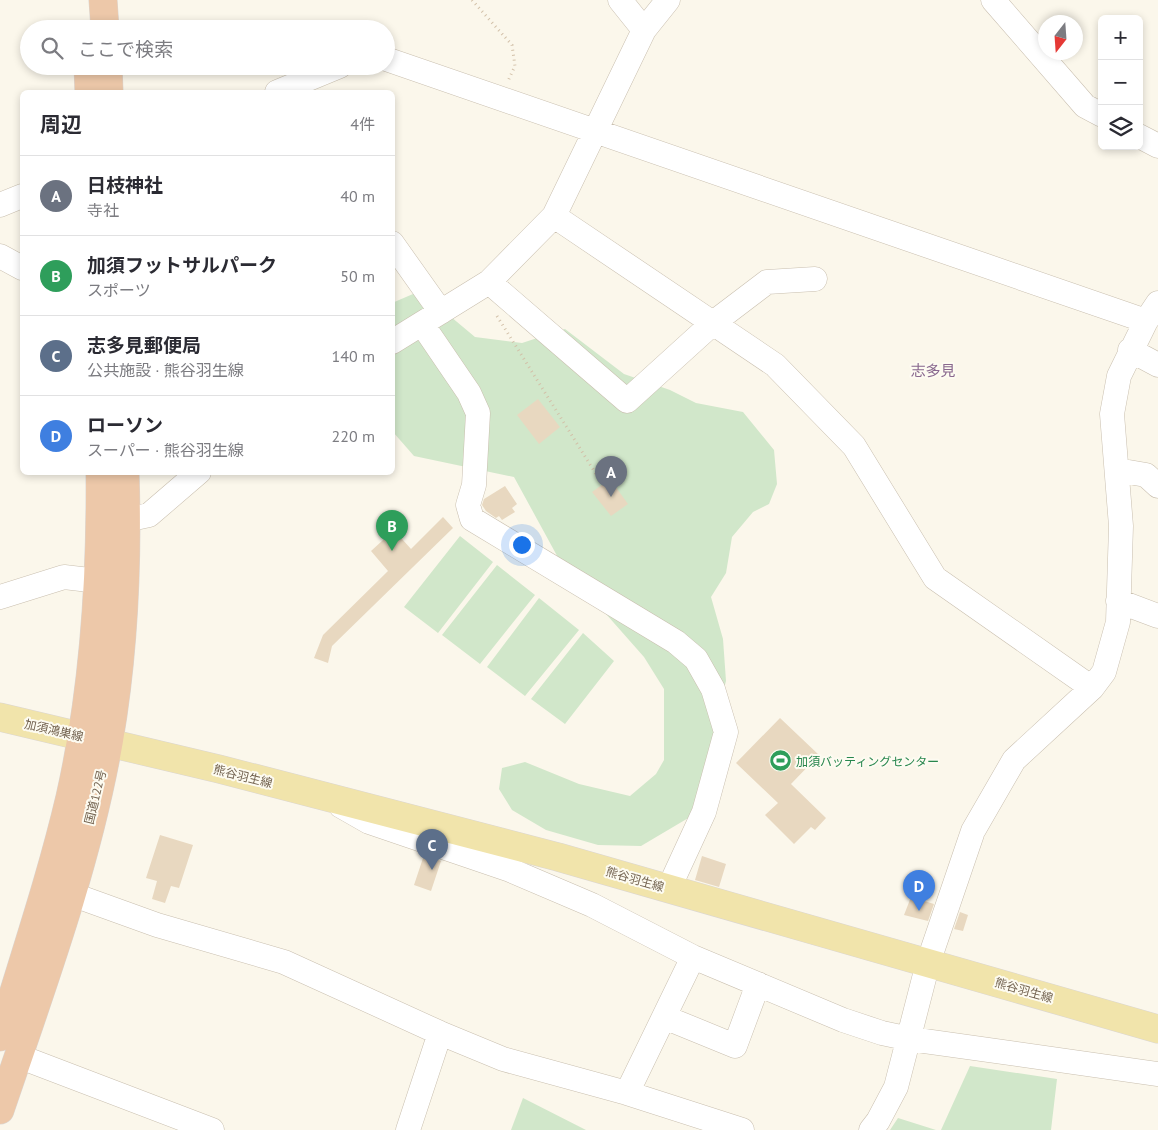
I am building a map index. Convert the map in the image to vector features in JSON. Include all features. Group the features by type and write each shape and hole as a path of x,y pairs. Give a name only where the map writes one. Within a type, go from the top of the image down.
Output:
{"highway":[{"path":"85,0 86,20"},
{"path":"103,0 104,20"},
{"path":"88,75 89,90"},
{"path":"108,75 109,90"},
{"name":"国道122号","path":"0,1110 9,1046 60,831 89,694 98,581 100,475"},
{"name":"国道122号","path":"9,1046 70,894 109,742 121,642 126,520 125,475"}],"main road":[{"name":"加須鴻巣線","path":"0,716 109,742"},
{"name":"熊谷羽生線","path":"109,742 330,797 558,857 1158,1029"}],"street":[{"path":"620,0 644,30"},
{"path":"395,340 484,285 554,216 644,30 668,0"},
{"path":"993,0 1085,106 1098,113"},
{"path":"395,62 500,97 595,132 1152,312 1130,350 1119,376 1112,414 1121,526 1118,622 1104,672 1092,688 1014,760 973,831 928,963 910,1039 896,1087 878,1121 871,1130"},
{"path":"285,90 319,75"},
{"path":"1143,138 1158,146"},
{"path":"0,205 20,197"},
{"path":"554,216 776,365 854,446 935,578 1092,688"},
{"path":"395,248 432,318 478,413 474,485 468,505 472,519 676,642 696,659 713,689 726,732 704,812 669,888"},
{"path":"0,256 20,267"},
{"path":"484,285 626,401 713,323 767,282 815,279"},
{"path":"1130,350 1158,365"},
{"path":"1117,470 1146,475 1158,486"},
{"path":"126,520 150,516 195,475"},
{"path":"0,597 64,578 98,581"},
{"path":"1118,600 1157,614"},
{"path":"330,797 356,816 369,822 510,870 592,905 693,957 843,1020 882,1033 910,1039 1158,1074"},
{"path":"70,894 157,925 284,962 440,1033 503,1059 627,1093 742,1130"},
{"path":"627,1093 693,957"},
{"path":"664,1017 736,1046 758,984"},
{"path":"408,1130 440,1033"},
{"path":"9,1046 212,1130"}],"path":[{"path":"472,0 512,46 516,66 500,97"},
{"path":"484,285 596,474"}],"green space":[{"path":"420,291 475,337 522,343 565,329 624,374 670,390 696,403 743,412 774,450 777,484 769,504 753,512 732,537 726,573 711,597 723,639 726,681 717,713 724,744 690,817 641,846 598,845 546,830 512,810 499,789 502,768 525,762 579,784 630,796 656,774 664,760 664,689 644,657 561,563 514,477 414,456 395,434 395,302"},
{"path":"460,536 493,562 438,633 404,607"},
{"path":"497,565 535,595 480,664 442,635"},
{"path":"539,598 579,630 525,696 487,667"},
{"path":"583,633 614,661 565,724 531,699"},
{"path":"970,1066 1057,1079 1051,1130 941,1130"},
{"path":"523,1098 586,1130 511,1130"},
{"path":"898,1118 936,1130 890,1130"}],"building":[{"path":"538,399 560,427 539,444 517,415"},
{"path":"610,479 628,504 611,516 592,492"},
{"path":"505,486 517,504 512,508 515,512 502,520 499,516 496,518 486,511 482,505 484,499"},
{"path":"443,517 453,528 332,646 328,663 314,658 323,635 388,571 371,551 394,530 411,549"},
{"path":"780,718 819,755 791,784 826,818 815,830 811,827 794,844 765,815 778,803 736,763"},
{"path":"160,835 193,845 179,888 171,886 165,903 152,899 157,881 146,878"},
{"path":"424,855 441,861 431,891 414,885"},
{"path":"702,856 726,864 719,887 695,880"},
{"path":"911,897 934,904 928,921 904,915"},
{"path":"960,912 968,915 963,931 954,929"}],"place":[{"name":"日枝神社","path":"611,497"},
{"name":"加須フットサルパーク","path":"392,551"},
{"name":"加須バッティングセンター","path":"780,761"},
{"name":"志多見郵便局","path":"432,870"},
{"name":"ローソン","path":"919,911"}],"district":[{"name":"志多見","path":"933,370"}]}
